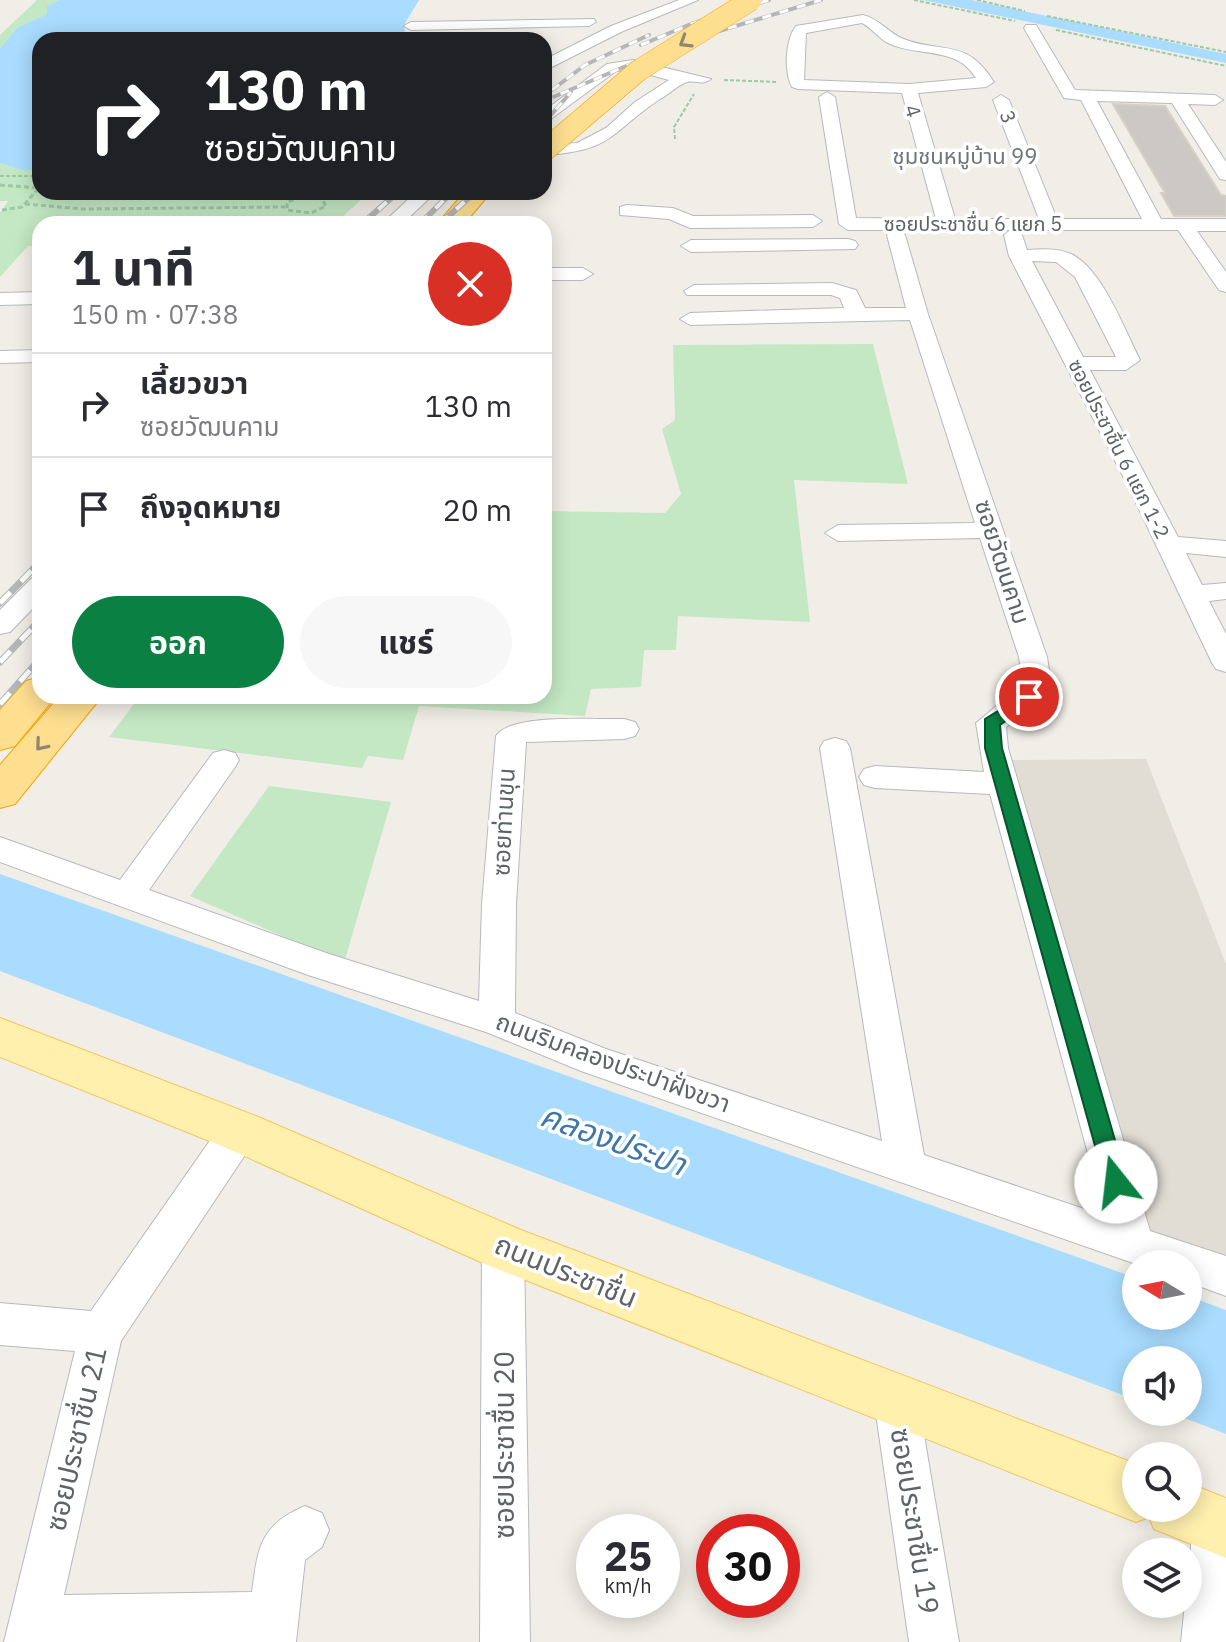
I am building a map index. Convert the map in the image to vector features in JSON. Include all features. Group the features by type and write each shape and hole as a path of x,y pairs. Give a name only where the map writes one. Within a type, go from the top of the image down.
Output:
{"highway":[{"path":"552,119 611,70 717,0"},
{"path":"552,143 638,71 751,0"},
{"path":"461,216 484,200"},
{"path":"0,736 32,699"},
{"path":"0,793 75,704"}],"main road":[{"name":"ถนนประชาชื่น","path":"0,1037 239,1131 503,1247 1122,1488"}],"street":[{"path":"552,61 691,0"},
{"path":"530,8 638,21"},
{"path":"458,9 458,25"},
{"path":"863,19 879,25 891,38 904,43 963,53 972,58 986,82 909,89 798,84 795,76 797,34 811,26 863,19"},
{"path":"414,26 589,22"},
{"path":"1031,22 1070,95 1215,100"},
{"path":"527,24 548,32"},
{"path":"552,34 566,39 566,53"},
{"path":"552,113 612,67 633,65 683,78 703,79"},
{"path":"552,150 580,148 612,132 641,105 683,78"},
{"name":"4","path":"909,89 947,224"},
{"name":"ซอยประชาชื่น 6 แยก 5","path":"827,97 846,222 1226,225"},
{"path":"1177,99 1226,175"},
{"name":"3","path":"1001,100 1050,224"},
{"path":"1089,100 1154,224"},
{"path":"400,216 418,200"},
{"path":"449,216 464,200"},
{"path":"627,211 673,214 690,222 813,221"},
{"path":"761,221 768,268"},
{"path":"1183,224 1226,286"},
{"name":"ซอยวัฒนคาม","path":"896,235 918,314 1033,657 1037,684 1021,704 991,723 993,748 1133,1243"},
{"path":"694,291 848,245"},
{"path":"691,246 843,290 849,294 857,314"},
{"name":"ซอยประชาชื่น 6 แยก 1-2","path":"1076,364 1128,362 1084,274 1071,261 1016,246 1226,663"},
{"path":"552,274 583,274"},
{"path":"0,299 32,298"},
{"path":"690,319 918,314"},
{"path":"0,357 32,356"},
{"path":"838,533 991,530"},
{"path":"1168,544 1226,549"},
{"path":"1192,594 1226,591"},
{"path":"0,626 32,593"},
{"path":"0,745 35,704"},
{"name":"ซอยท่านขุน","path":"497,1021 499,904 511,736 518,732 624,729"},
{"path":"835,748 906,1165"},
{"path":"129,893 224,760"},
{"path":"875,777 1003,784"},
{"name":"ถนนริมคลองประปาฝั่งขวา","path":"0,849 129,893 320,965 497,1021 594,1060 1226,1276"},
{"name":"ซอยประชาชื่น 21","path":"32,1632 101,1333 239,1131"},
{"name":"ซอยประชาชื่น 20","path":"503,1247 505,1642"},
{"path":"0,1324 101,1333"},
{"name":"ซอยประชาชื่น 19","path":"896,1400 934,1642"},
{"path":"1205,1520 1206,1642"},
{"path":"32,1632 272,1629 281,1554 286,1544 305,1530"}],"path":[{"path":"914,0 1031,22 1226,66"},
{"path":"977,0 1031,22"},
{"path":"1046,16 1226,52"},
{"path":"1193,59 1206,48"},
{"path":"675,139 674,127 703,79 778,82 786,84 788,95 827,97"},
{"path":"0,176 32,176"},
{"path":"0,185 32,185"},
{"path":"25,204 32,198"},
{"path":"285,207 291,200"},
{"path":"2,210 25,204 98,209 285,207 304,213 326,206 322,200"}],"shaded area":[{"path":"1146,759 1226,964 1226,1263 1202,1254 1202,1250 1190,1250 1103,1219 1005,760"}],"green space":[{"path":"37,0 59,0 48,6 47,14 17,28 0,48 0,35"},
{"path":"0,163 32,170 32,200 361,200 343,216 32,216 32,246 28,246 0,277 0,213 8,201 0,201"},
{"path":"873,344 908,484 794,480 810,622 678,616 676,650 644,650 641,687 591,689 585,716 419,706 403,760 368,756 362,768 109,737 134,704 552,704 552,511 665,513 681,494 662,429 675,420 673,345"},
{"path":"269,786 391,802 344,963 190,896"}],"water":[{"path":"59,0 419,0 405,23 404,32 32,32 32,170 21,170 0,163 0,48 17,28 47,14 47,6"},
{"path":"923,0 971,0 1226,54 1226,63"},
{"name":"คลองประปา","path":"0,874 1122,1273 1122,1330 1202,1330 1202,1301 1226,1310 1226,1434 1202,1425 1202,1346 1122,1346 1122,1395 0,971"}],"building":[{"path":"1113,104 1165,106 1221,195 1226,196 1226,216 1174,216 1161,193 1165,193"}],"railway":[{"path":"641,45 691,24 769,0"},
{"path":"552,98 680,43 821,0"},
{"path":"552,90 585,65 649,35"},
{"path":"552,114 571,92"},
{"path":"371,216 389,200"},
{"path":"428,216 444,200"},
{"path":"449,216 466,200"},
{"path":"0,603 32,570"},
{"path":"0,662 32,628"},
{"path":"0,704 32,668"}],"district":[{"name":"ชุมชนหมู่บ้าน 99","path":"965,156"}],"route":[{"path":"1029,697 1013,711 991,723 993,748 1116,1182"}]}
